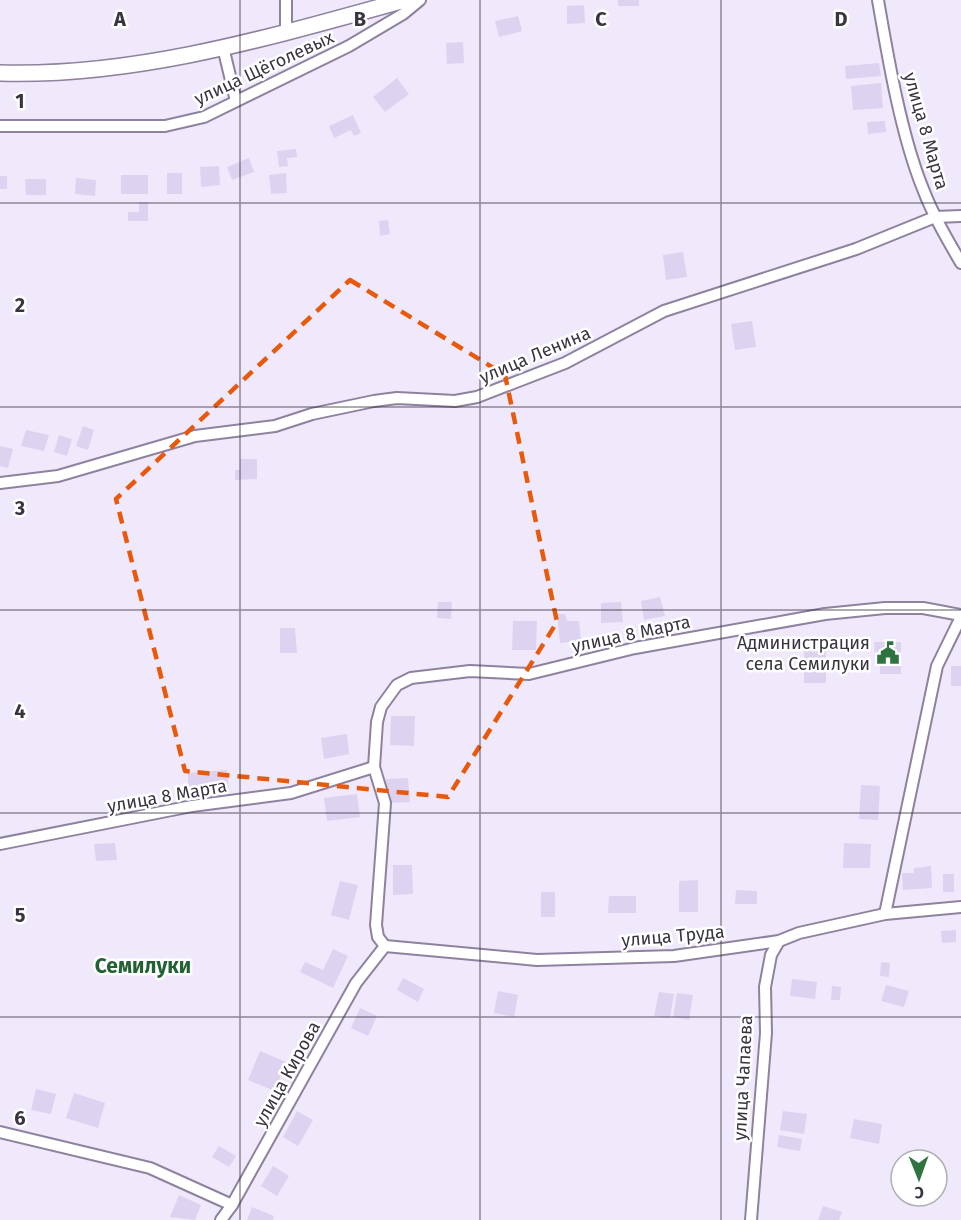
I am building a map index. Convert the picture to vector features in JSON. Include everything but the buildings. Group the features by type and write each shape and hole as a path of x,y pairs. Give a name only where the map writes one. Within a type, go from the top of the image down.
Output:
{"main road":[{"path":"0,74 95,70 223,47 286,33 405,0"}],"street":[{"path":"286,0 286,33"},
{"name":"улица Щёголевых","path":"0,126 165,126 204,117 349,46 403,14 420,0"},
{"name":"улица 8 Марта","path":"878,0 886,47 922,187 935,217 961,263"},
{"path":"223,47 236,100"},
{"name":"улица Ленина","path":"0,483 58,476 195,436 275,426 312,414 374,401 406,398 455,401 477,398 566,363 664,311 856,249 935,217 961,216"},
{"name":"улица 8 Марта","path":"385,946 378,937 376,926 385,803 374,767 377,722 381,706 397,685 411,678 470,671 529,674 635,648 825,614 885,608 923,608 961,616 937,666 885,914"},
{"name":"улица 8 Марта","path":"0,844 192,806 291,793 374,767"},
{"name":"улица Труда","path":"385,946 458,955 537,960 674,956 778,941 830,925 885,914 961,907"},
{"name":"улица Чапаева","path":"751,1220 766,1033 765,987 771,955 778,941"},
{"name":"улица Кирова","path":"220,1220 232,1205 356,983 385,946"},
{"path":"0,1132 150,1168 232,1205"}],"highlighted area":[{"path":"350,280 505,375 557,622 448,797 185,771 116,499"}],"place":[{"name":"Администрация села Семилуки","path":"888,653"}],"district":[{"name":"Семилуки","path":"143,966"}]}
